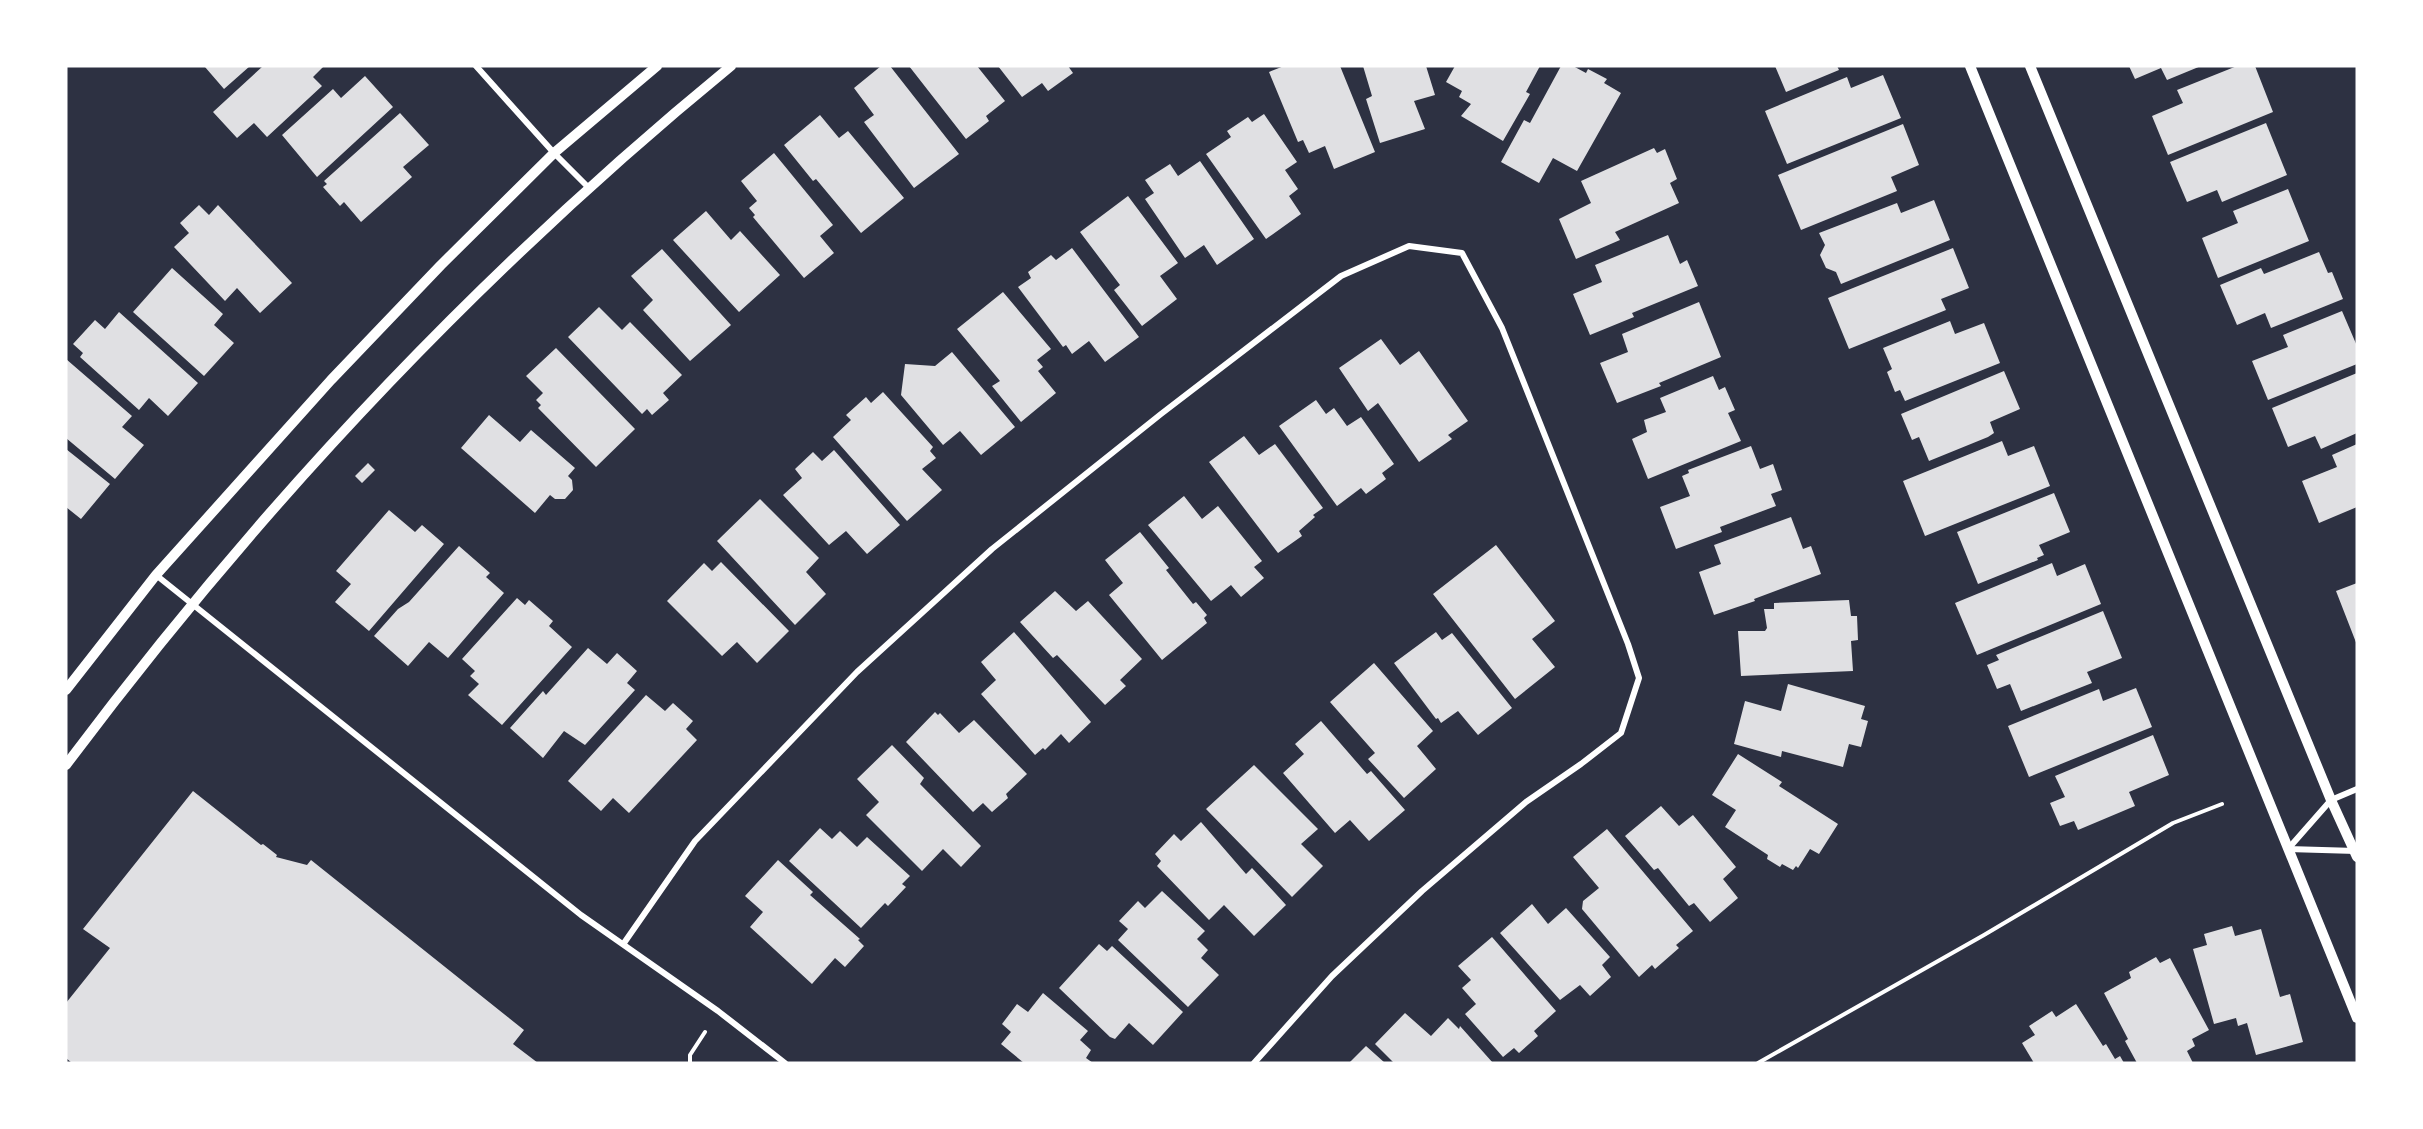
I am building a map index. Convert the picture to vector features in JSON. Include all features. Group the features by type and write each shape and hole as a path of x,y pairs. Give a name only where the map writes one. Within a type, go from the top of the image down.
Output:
{"street":[{"path":"476,66 554,153 590,189"},
{"path":"66,690 156,575 331,380 554,153 657,66"},
{"path":"66,765 194,603 273,510 400,372 509,263 731,66"},
{"path":"1971,66 2357,1018"},
{"path":"2030,66 2331,800 2356,853 2288,849"},
{"path":"624,943 695,842 857,672 992,549 1161,414 1341,276 1409,246 1462,253 1502,328 1628,644 1639,678 1621,733 1526,802 1422,891 1332,976 1254,1063"},
{"path":"156,575 194,603 572,908 718,1011 785,1063"},
{"path":"2288,849 2331,800 2357,789"}],"path":[{"path":"1758,1063 1984,935 2173,823 2222,804"},
{"path":"690,1063 690,1055 718,1011"}],"building":[{"path":"206,66 250,66 224,89"},
{"path":"263,66 324,66 313,77 322,86 267,137 254,123 237,138 213,112"},
{"path":"881,66 890,66 959,154 914,188 864,122 874,115 854,88"},
{"path":"909,66 977,66 1005,101 986,116 989,121 966,139"},
{"path":"998,66 1068,66 1073,73 1048,91 1042,83 1022,97"},
{"path":"1284,66 1340,66 1375,152 1334,169 1325,146 1309,153 1303,140 1298,142 1269,72"},
{"path":"1363,66 1426,66 1435,95 1414,101 1425,129 1380,143 1366,99 1372,96"},
{"path":"1455,66 1540,66 1526,92 1530,94 1503,141 1461,116 1471,104 1459,97 1462,91 1446,82"},
{"path":"1561,66 1573,66 1586,73 1588,69 1607,79 1604,83 1621,93 1577,171 1553,158 1539,183 1501,162 1524,120 1530,123"},
{"path":"1775,66 1837,66 1839,70 1786,92"},
{"path":"2129,66 2201,66 2167,80 2161,68 2135,79"},
{"path":"2237,66 2255,66 2273,112 2168,155 2152,116 2183,103 2177,90"},
{"path":"1883,75 1901,118 1787,164 1765,111 1847,77 1851,88"},
{"path":"365,76 393,107 317,177 282,135 333,89 341,98"},
{"path":"400,113 429,145 403,167 412,177 361,222 344,202 340,206 323,187 327,184 324,181"},
{"path":"1264,114 1297,162 1285,170 1298,189 1289,196 1301,214 1266,239 1206,154 1231,137 1227,131 1248,117 1252,122"},
{"path":"820,115 839,138 848,131 904,198 861,233 816,179 813,181 784,145"},
{"path":"2266,123 2287,175 2222,202 2217,190 2187,202 2170,162"},
{"path":"1903,124 1919,165 1891,177 1897,191 1801,230 1778,175"},
{"path":"1654,148 1657,153 1665,149 1677,179 1670,183 1679,203 1615,232 1620,240 1576,259 1559,219 1591,203 1581,181"},
{"path":"774,153 833,225 820,236 834,253 804,278 753,217 755,215 749,208 757,201 741,181"},
{"path":"1200,161 1254,239 1217,265 1204,245 1185,258 1145,199 1154,193 1145,180 1170,164 1178,176"},
{"path":"2288,189 2309,241 2218,278 2202,238 2238,223 2233,211"},
{"path":"1128,196 1178,263 1160,276 1177,299 1142,326 1114,290 1120,285 1080,232"},
{"path":"1934,200 1950,240 1841,284 1836,272 1826,268 1820,255 1825,245 1819,233 1897,203 1901,213"},
{"path":"199,205 209,215 218,205 292,283 260,313 237,288 225,301 174,247 189,233 180,223"},
{"path":"706,211 731,240 740,231 780,275 739,312 673,240"},
{"path":"1668,235 1680,264 1687,260 1698,286 1632,313 1634,317 1590,335 1573,294 1602,282 1595,265"},
{"path":"1072,248 1139,337 1105,362 1089,341 1072,354 1066,345 1063,347 1018,287 1031,278 1028,272 1051,255 1056,260"},
{"path":"1953,248 1969,288 1941,299 1946,310 1849,349 1828,298"},
{"path":"662,249 731,325 690,361 643,310 653,300 631,276"},
{"path":"2319,252 2328,273 2332,272 2343,299 2271,328 2265,313 2237,325 2220,285 2261,268 2264,274"},
{"path":"172,268 223,314 214,325 234,343 204,376 133,312"},
{"path":"1003,292 1051,349 1037,360 1043,367 1038,371 1056,393 1021,422 992,386 1000,381 957,329"},
{"path":"1699,302 1721,357 1659,383 1661,386 1617,403 1600,363 1628,352 1622,334"},
{"path":"599,307 622,330 630,322 682,375 663,393 669,400 652,415 647,409 642,414 568,337"},
{"path":"2342,311 2357,346 2357,364 2268,400 2252,361 2288,347 2283,335"},
{"path":"119,312 198,383 168,416 149,398 139,410 80,357 83,353 73,344 95,320 105,329"},
{"path":"1950,321 1955,334 1984,323 2000,363 1905,401 1900,390 1895,392 1887,372 1892,369 1883,348"},
{"path":"1381,339 1400,365 1419,351 1468,421 1448,435 1452,439 1419,462 1378,403 1368,411 1339,368"},
{"path":"556,348 635,429 596,467 538,408 541,405 536,400 543,393 526,376"},
{"path":"952,352 1015,427 981,455 960,431 943,445 901,395 905,364 935,366"},
{"path":"66,359 132,416 122,427 144,445 115,479 66,438"},
{"path":"2004,371 2020,409 1990,422 1994,433 1988,437 1929,461 1919,437 1912,440 1901,414"},
{"path":"2357,373 2357,433 2321,449 2315,436 2288,447 2272,408"},
{"path":"1713,376 1719,390 1725,387 1735,410 1728,413 1741,441 1648,479 1632,439 1647,432 1644,420 1666,412 1660,398"},
{"path":"883,392 933,447 930,451 936,458 922,469 942,490 907,521 833,437 851,420 846,415 866,397 871,403"},
{"path":"1316,400 1326,414 1334,408 1347,426 1361,417 1394,464 1382,473 1386,479 1366,494 1361,488 1337,506 1279,426"},
{"path":"489,415 520,442 531,430 575,468 568,476 572,480 573,490 565,499 555,499 550,495 535,513 461,448"},
{"path":"1244,436 1259,455 1275,444 1323,508 1313,515 1315,517 1299,531 1302,536 1278,553 1209,462"},
{"path":"2002,441 2008,456 2034,446 2050,486 1925,536 1903,481"},
{"path":"2357,444 2357,507 2319,523 2302,481 2337,467 2332,455"},
{"path":"1751,446 1760,469 1773,464 1782,490 1771,494 1776,506 1720,527 1722,532 1676,549 1660,507 1690,496 1682,476 1689,473 1688,470"},
{"path":"66,449 110,484 81,519 66,507"},
{"path":"834,450 900,525 867,554 846,531 829,545 783,495 802,478 795,469 813,452 822,461"},
{"path":"368,463 375,470 362,483 355,476"},
{"path":"2054,493 2070,532 2039,545 2044,555 2037,558 2038,560 1978,584 1957,532"},
{"path":"1184,496 1202,519 1218,506 1262,561 1254,567 1264,578 1241,597 1231,585 1211,601 1148,525"},
{"path":"760,499 819,558 806,572 826,594 795,625 717,541"},
{"path":"389,510 415,532 422,525 444,544 369,631 335,602 351,584 336,571"},
{"path":"1791,517 1803,549 1811,546 1821,574 1714,615 1699,572 1721,564 1714,545"},
{"path":"1140,532 1169,568 1166,570 1193,604 1196,602 1207,615 1204,618 1207,623 1162,660 1109,595 1123,583 1105,560"},
{"path":"1496,545 1555,621 1532,639 1555,667 1515,699 1433,594"},
{"path":"459,546 490,573 486,577 504,593 448,658 429,642 408,666 374,636 398,609 409,602"},
{"path":"721,562 789,631 757,663 737,642 722,656 667,601 704,563 712,571"},
{"path":"2052,563 2057,576 2085,564 2101,604 1977,655 1955,603"},
{"path":"2357,583 2357,645 2336,591"},
{"path":"1055,591 1076,611 1088,601 1142,659 1120,680 1126,686 1105,705 1057,655 1053,658 1020,622"},
{"path":"517,598 525,605 529,600 553,621 549,626 572,647 502,725 468,695 479,684 470,676 475,671 462,659"},
{"path":"1849,600 1851,616 1857,616 1858,640 1851,641 1853,671 1741,676 1738,631 1765,631 1767,628 1764,609 1774,609 1774,603"},
{"path":"2103,611 2122,658 2087,672 2092,683 2021,711 2010,684 1997,689 1987,665 1999,660 1996,655"},
{"path":"1014,632 1091,722 1069,743 1061,734 1045,750 1043,748 1035,755 981,694 996,680 981,662"},
{"path":"1436,632 1442,640 1452,633 1512,708 1478,735 1458,711 1441,723 1438,718 1436,719 1394,663"},
{"path":"588,648 607,664 617,653 637,671 627,683 635,690 585,745 564,731 543,758 510,728 543,691 546,695"},
{"path":"1374,663 1433,731 1417,746 1436,769 1404,798 1368,759 1375,753 1330,702"},
{"path":"1788,684 1865,706 1861,719 1868,721 1861,747 1849,744 1843,767 1782,751 1781,757 1734,744 1745,701 1781,711"},
{"path":"2136,688 2152,727 2029,777 2008,726 2099,689 2103,701"},
{"path":"646,695 665,711 673,703 693,721 686,729 697,740 629,813 613,798 601,811 568,781"},
{"path":"935,712 938,715 940,713 959,733 974,720 1027,774 1006,794 1008,798 992,812 983,803 973,812 906,742"},
{"path":"1321,721 1367,774 1371,771 1405,810 1369,841 1350,820 1335,833 1283,773 1304,754 1295,744"},
{"path":"2153,735 2169,775 2129,792 2135,806 2078,830 2074,821 2060,826 2050,803 2065,797 2055,776"},
{"path":"892,745 924,778 920,784 981,846 961,867 943,849 922,871 866,815 879,802 857,779"},
{"path":"1738,754 1782,782 1779,786 1838,824 1819,854 1810,849 1798,868 1796,866 1793,870 1782,864 1780,867 1767,859 1768,855 1725,827 1736,810 1712,795"},
{"path":"1254,765 1318,829 1301,844 1323,866 1292,897 1206,809"},
{"path":"193,791 277,855 276,857 307,865 311,860 524,1030 513,1044 538,1063 72,1063 66,1058 66,1003 110,948 83,929"},
{"path":"1661,806 1679,826 1693,815 1736,867 1723,879 1738,898 1710,922 1694,903 1689,906 1658,868 1654,870 1625,836"},
{"path":"1201,822 1246,874 1252,868 1286,905 1254,936 1224,905 1209,920 1157,866 1161,861 1155,854 1174,834 1181,841"},
{"path":"820,828 832,839 840,831 857,847 867,837 910,876 902,884 906,887 888,906 885,903 861,928 789,861"},
{"path":"1607,829 1693,931 1676,945 1679,948 1655,969 1652,965 1639,977 1582,909 1583,901 1599,888 1573,857"},
{"path":"778,860 813,892 810,895 860,939 858,940 864,946 845,967 835,958 812,984 750,927 763,912 745,896"},
{"path":"1162,891 1205,931 1197,939 1208,950 1201,958 1219,975 1188,1007 1118,940 1128,929 1119,921 1138,901 1145,908"},
{"path":"1532,904 1548,924 1566,908 1610,957 1602,965 1611,977 1590,996 1580,985 1560,1000 1500,933"},
{"path":"2232,926 2235,936 2261,929 2280,997 2290,994 2303,1042 2256,1055 2247,1023 2238,1026 2236,1018 2214,1024 2193,949 2207,945 2204,934"},
{"path":"1492,937 1556,1011 1534,1031 1538,1036 1519,1053 1514,1048 1503,1057 1465,1014 1476,1004 1462,988 1471,980 1458,966"},
{"path":"1099,944 1107,951 1112,946 1183,1012 1153,1045 1129,1023 1115,1039 1110,1037 1059,988"},
{"path":"2156,957 2160,963 2170,958 2209,1030 2192,1039 2195,1046 2187,1051 2193,1063 2137,1063 2125,1041 2128,1039 2104,993 2131,978 2129,972"},
{"path":"1043,993 1088,1031 1080,1040 1091,1050 1086,1058 1093,1063 1024,1063 1001,1044 1011,1032 1002,1024 1017,1004 1028,1012"},
{"path":"2076,1004 2103,1046 2106,1044 2115,1059 2120,1056 2124,1063 2034,1063 2022,1043 2035,1035 2029,1026 2052,1011 2056,1017"},
{"path":"1405,1013 1431,1036 1448,1018 1459,1029 1460,1026 1493,1063 1394,1063 1375,1044"},
{"path":"1366,1046 1385,1063 1349,1063"}]}
